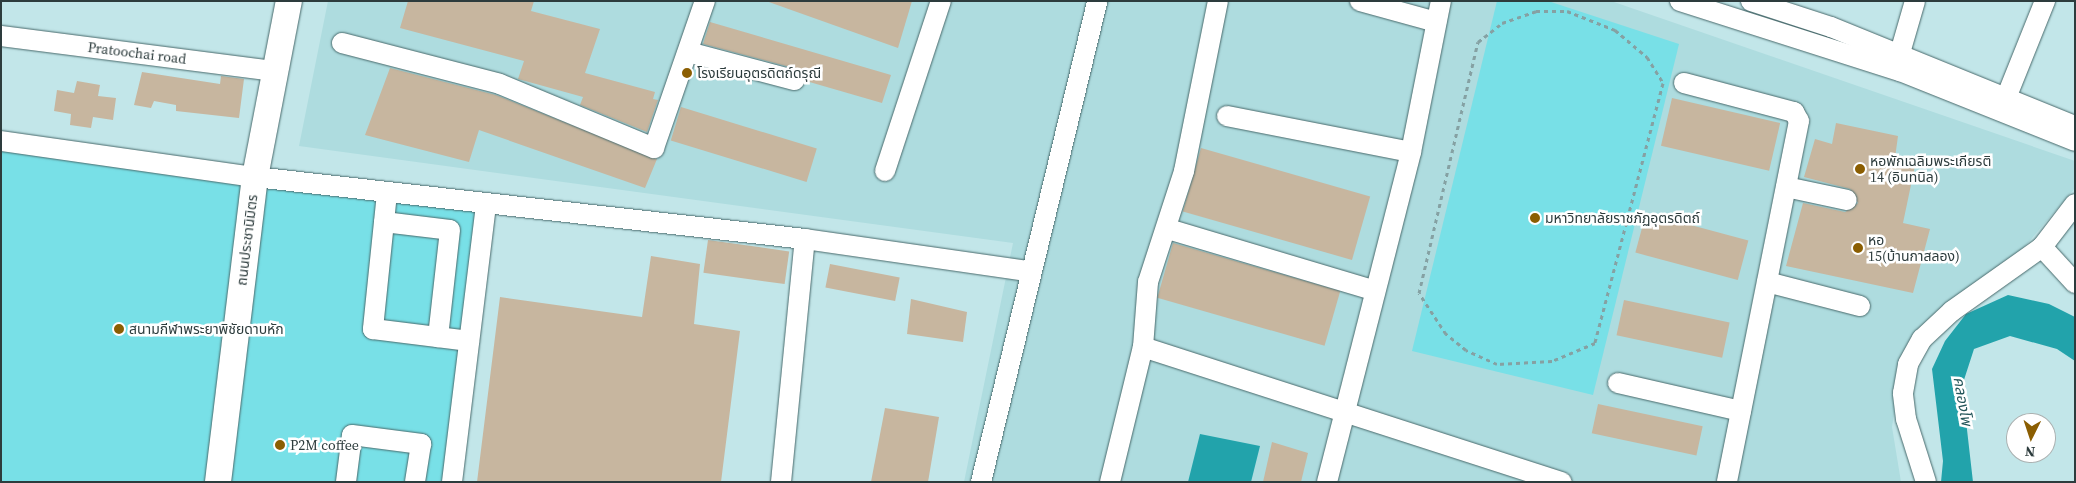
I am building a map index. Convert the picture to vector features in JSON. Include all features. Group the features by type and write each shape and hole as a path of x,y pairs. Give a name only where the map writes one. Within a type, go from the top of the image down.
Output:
{"main road":[{"name":"ถนนประชานิมิตร","path":"218,482 255,177 273,71 289,1"}],"street":[{"path":"342,43 500,84 654,148 706,1"},
{"path":"981,482 1028,270 1097,1"},
{"path":"1110,482 1143,347 1148,282 1168,229 1184,171 1218,1"},
{"path":"1360,1 1436,22"},
{"path":"1327,482 1373,290 1411,152 1441,1"},
{"path":"1680,1 1900,71 2075,142"},
{"path":"1752,1 1900,53 2075,126"},
{"path":"1900,53 1915,1"},
{"path":"2006,98 2046,1"},
{"path":"885,171 938,2"},
{"name":"Pratoochai road","path":"1,36 273,71"},
{"path":"688,52 794,80"},
{"path":"1684,82 1794,112 1799,121 1727,482"},
{"path":"1227,116 1411,152"},
{"path":"1,141 255,177 486,205 805,239 1028,270"},
{"path":"1786,187 1847,200"},
{"path":"387,193 373,329 469,341"},
{"path":"1926,482 1906,419 1903,393 1908,364 1922,339 1952,311 2042,248 2075,204"},
{"path":"452,482 486,205"},
{"path":"384,222 450,230 438,337"},
{"path":"1168,229 1373,290"},
{"path":"781,482 805,239"},
{"path":"2042,248 2075,284"},
{"path":"1767,282 1860,306"},
{"path":"1143,347 1562,482"},
{"path":"1618,383 1741,411"},
{"path":"346,482 352,435 420,444 415,482"}],"path":[{"path":"1536,11 1567,11 1615,30 1647,57 1663,83 1595,343 1540,364 1486,361 1446,334 1419,292 1478,42 1502,23 1536,11"}],"shaded area":[{"name":"มหาวิทยาลัยราชภัฏอุตรดิตถ์","path":"328,1 1611,1 2075,161 2075,188 2020,252 1903,351 1892,427 1901,482 964,482 1013,243 299,146"},
{"path":"1497,1 1548,1 1679,44 1593,395 1412,351"},
{"path":"1,141 486,205 452,482 1,482"}],"water":[{"name":"คลองโพ","path":"2008,295 2049,304 2075,317 2075,361 2057,349 2010,336 1974,349 1962,386 1973,482 1941,482 1943,461 1932,369 1945,341 1966,314"},
{"path":"1200,434 1260,446 1251,482 1188,482"}],"building":[{"path":"408,1 534,1 531,11 600,29 585,73 655,92 653,99 658,100 647,132 580,105 583,97 518,79 524,61 400,28"},
{"path":"766,1 912,1 898,48"},
{"path":"710,22 891,75 882,103 806,81 797,69 703,44"},
{"path":"390,68 496,95 657,159 645,188 479,130 469,162 365,135"},
{"path":"142,72 220,84 221,76 244,79 239,118 176,111 176,105 154,101 151,108 134,105"},
{"path":"77,81 100,85 98,96 116,98 113,120 93,117 91,128 70,125 71,114 54,111 57,90 74,93"},
{"path":"1672,98 1780,123 1769,171 1661,146"},
{"path":"681,107 817,149 807,182 671,140"},
{"path":"1836,123 1898,136 1895,158 1916,161 1903,223 1930,229 1913,293 1786,266 1803,203 1845,212 1858,203 1850,189 1804,177 1815,139 1832,144"},
{"path":"1201,148 1370,197 1352,260 1183,211"},
{"path":"1646,213 1748,240 1738,280 1635,253"},
{"path":"708,240 789,251 785,284 703,273"},
{"path":"1173,243 1340,291 1325,346 1157,298"},
{"path":"651,256 700,264 694,324 740,331 721,482 477,482 500,297 642,317"},
{"path":"830,264 900,278 895,301 825,288"},
{"path":"911,299 967,312 963,342 907,334"},
{"path":"1624,300 1730,322 1722,358 1617,335"},
{"path":"1598,404 1703,426 1696,456 1592,433"},
{"path":"885,408 939,417 928,482 871,482"},
{"path":"1272,442 1308,453 1301,482 1263,482"}],"place":[{"name":"โรงเรียนอุตรดิตถ์ดรุณี","path":"687,73"},
{"name":"หอพักเฉลิมพระเกียรติ 14 (อินทนิล)","path":"1860,169"},
{"name":"มหาวิทยาลัยราชภัฏอุตรดิตถ์","path":"1535,218"},
{"name":"หอ 15(บ้านกาสลอง)","path":"1858,248"},
{"name":"สนามกีฬาพระยาพิชัยดาบหัก","path":"119,329"},
{"name":"P2M coffee","path":"280,445"}]}
